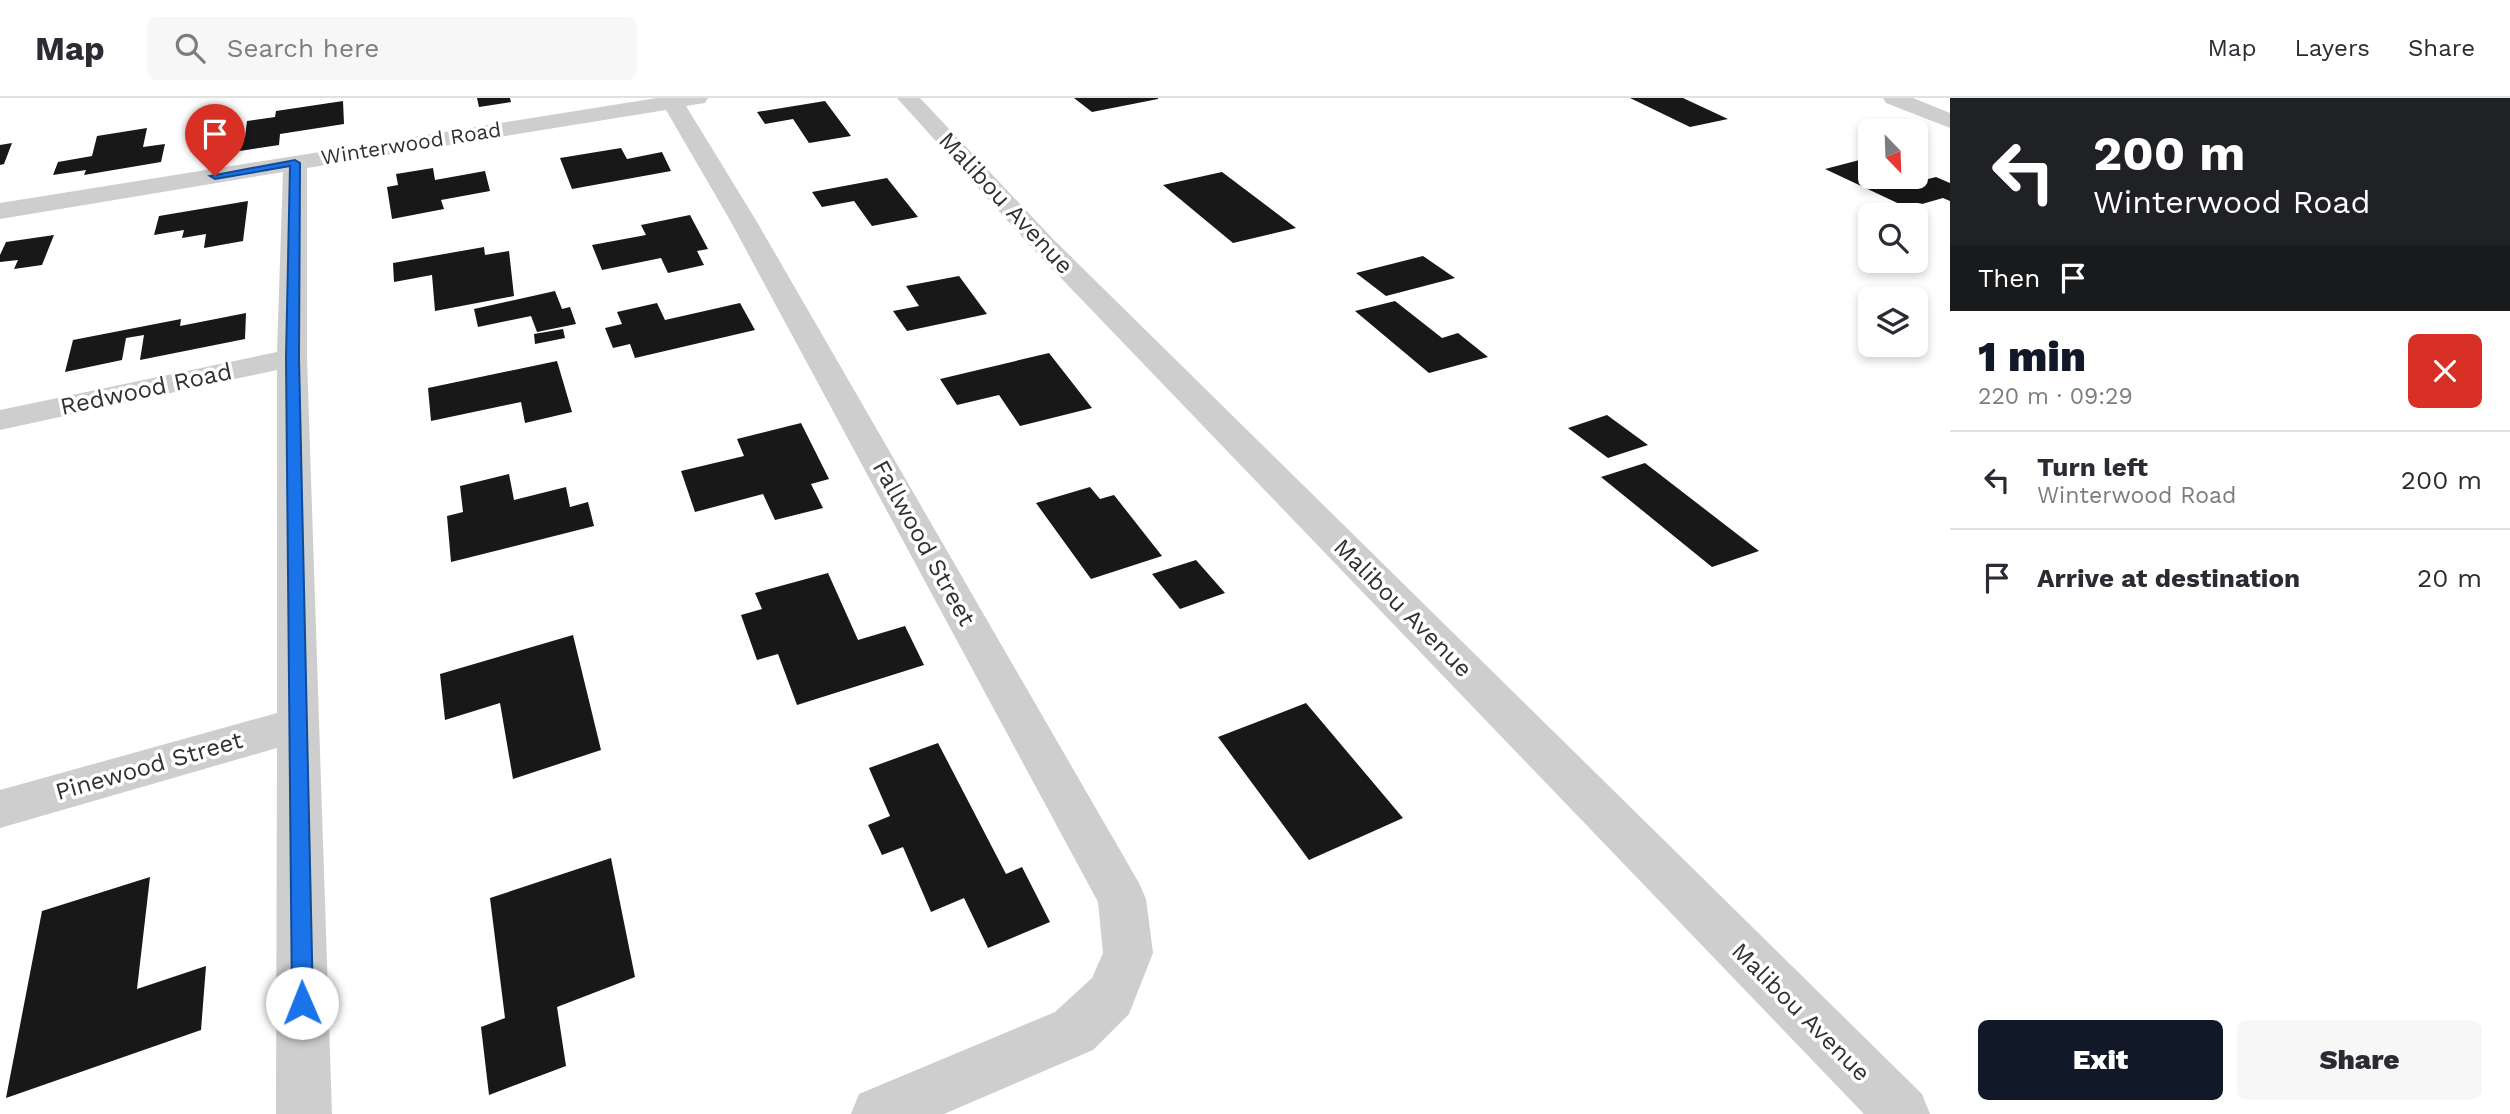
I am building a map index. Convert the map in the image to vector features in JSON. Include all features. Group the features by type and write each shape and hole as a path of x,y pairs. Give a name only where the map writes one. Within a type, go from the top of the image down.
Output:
{"street":[{"name":"Malibou Avenue","path":"908,98 1044,245 1902,1114"},
{"path":"1894,98 1950,121"},
{"name":"Winterwood Road","path":"0,211 685,100"},
{"name":"Fallwood Street","path":"685,100 744,222 1122,899 1128,953 1111,996 1074,1031 879,1114"},
{"path":"295,163 292,358 304,1114"},
{"name":"Redwood Road","path":"0,420 292,358"},
{"name":"Pinewood Street","path":"0,809 299,724"}],"building":[{"path":"477,98 510,98 511,102 479,107"},
{"path":"1074,98 1158,98 1158,99 1092,112"},
{"path":"1630,98 1683,98 1728,119 1690,127"},
{"path":"343,101 344,124 280,134 279,145 220,154 222,141 245,137 247,121 275,117 276,111"},
{"path":"825,101 851,136 809,143 793,119 765,124 757,112"},
{"path":"147,128 143,147 165,144 161,162 84,175 86,170 53,175 58,162 92,156 97,136"},
{"path":"12,143 4,164 0,165 0,145"},
{"path":"621,148 627,159 662,152 671,171 572,189 560,158"},
{"path":"1858,160 1858,185 1825,169"},
{"path":"433,168 435,180 485,171 490,191 441,200 444,209 392,219 387,187 398,185 396,174"},
{"path":"1222,172 1296,228 1233,243 1163,185"},
{"path":"1936,177 1950,183 1950,201 1943,198 1926,203 1897,203 1868,189 1928,189 1928,179"},
{"path":"887,178 918,217 872,226 854,201 822,207 812,192"},
{"path":"248,201 243,241 204,248 206,234 182,238 184,230 154,235 159,216"},
{"path":"690,215 708,249 697,251 704,265 668,273 661,258 602,270 592,245 646,235 641,225"},
{"path":"54,235 42,265 14,269 18,260 0,262 6,242"},
{"path":"484,247 485,255 509,251 514,296 435,311 432,275 394,282 393,263"},
{"path":"1423,256 1455,278 1386,296 1356,273"},
{"path":"959,276 987,314 907,331 893,311 919,306 906,286"},
{"path":"555,291 562,309 570,307 576,324 537,332 531,316 478,327 474,309"},
{"path":"1395,301 1442,338 1458,333 1488,357 1429,373 1355,311"},
{"path":"657,303 665,320 740,303 755,330 635,358 630,344 613,348 605,328 622,324 617,312"},
{"path":"246,313 245,339 140,360 144,335 126,338 122,360 65,372 73,340 181,319 180,326"},
{"path":"563,329 565,338 535,344 534,334"},
{"path":"1049,353 1092,408 1020,426 999,395 957,405 940,379"},
{"path":"557,361 572,412 525,423 521,402 431,421 428,388"},
{"path":"1607,415 1648,445 1608,458 1568,428"},
{"path":"801,423 829,479 811,484 823,508 775,520 763,494 695,512 681,471 744,456 737,439"},
{"path":"1645,463 1759,551 1712,567 1601,477"},
{"path":"509,474 514,500 566,487 570,507 588,502 594,526 451,562 447,516 463,512 460,486"},
{"path":"1090,487 1100,499 1114,495 1162,556 1091,579 1036,503"},
{"path":"1196,560 1225,593 1180,609 1152,574"},
{"path":"828,573 858,640 905,626 924,665 797,705 778,654 757,660 741,615 762,609 755,593"},
{"path":"573,635 601,750 513,779 500,703 445,720 440,674"},
{"path":"1306,703 1403,818 1309,860 1218,737"},
{"path":"938,743 1006,874 1022,867 1050,922 988,948 964,898 931,912 903,847 882,855 868,825 890,816 869,768"},
{"path":"611,858 635,977 557,1007 566,1066 489,1095 481,1027 505,1018 490,898"},
{"path":"150,877 137,989 206,966 201,1030 6,1098 42,911"}],"route":[{"path":"215,176 295,163 292,358 302,1003"}]}
